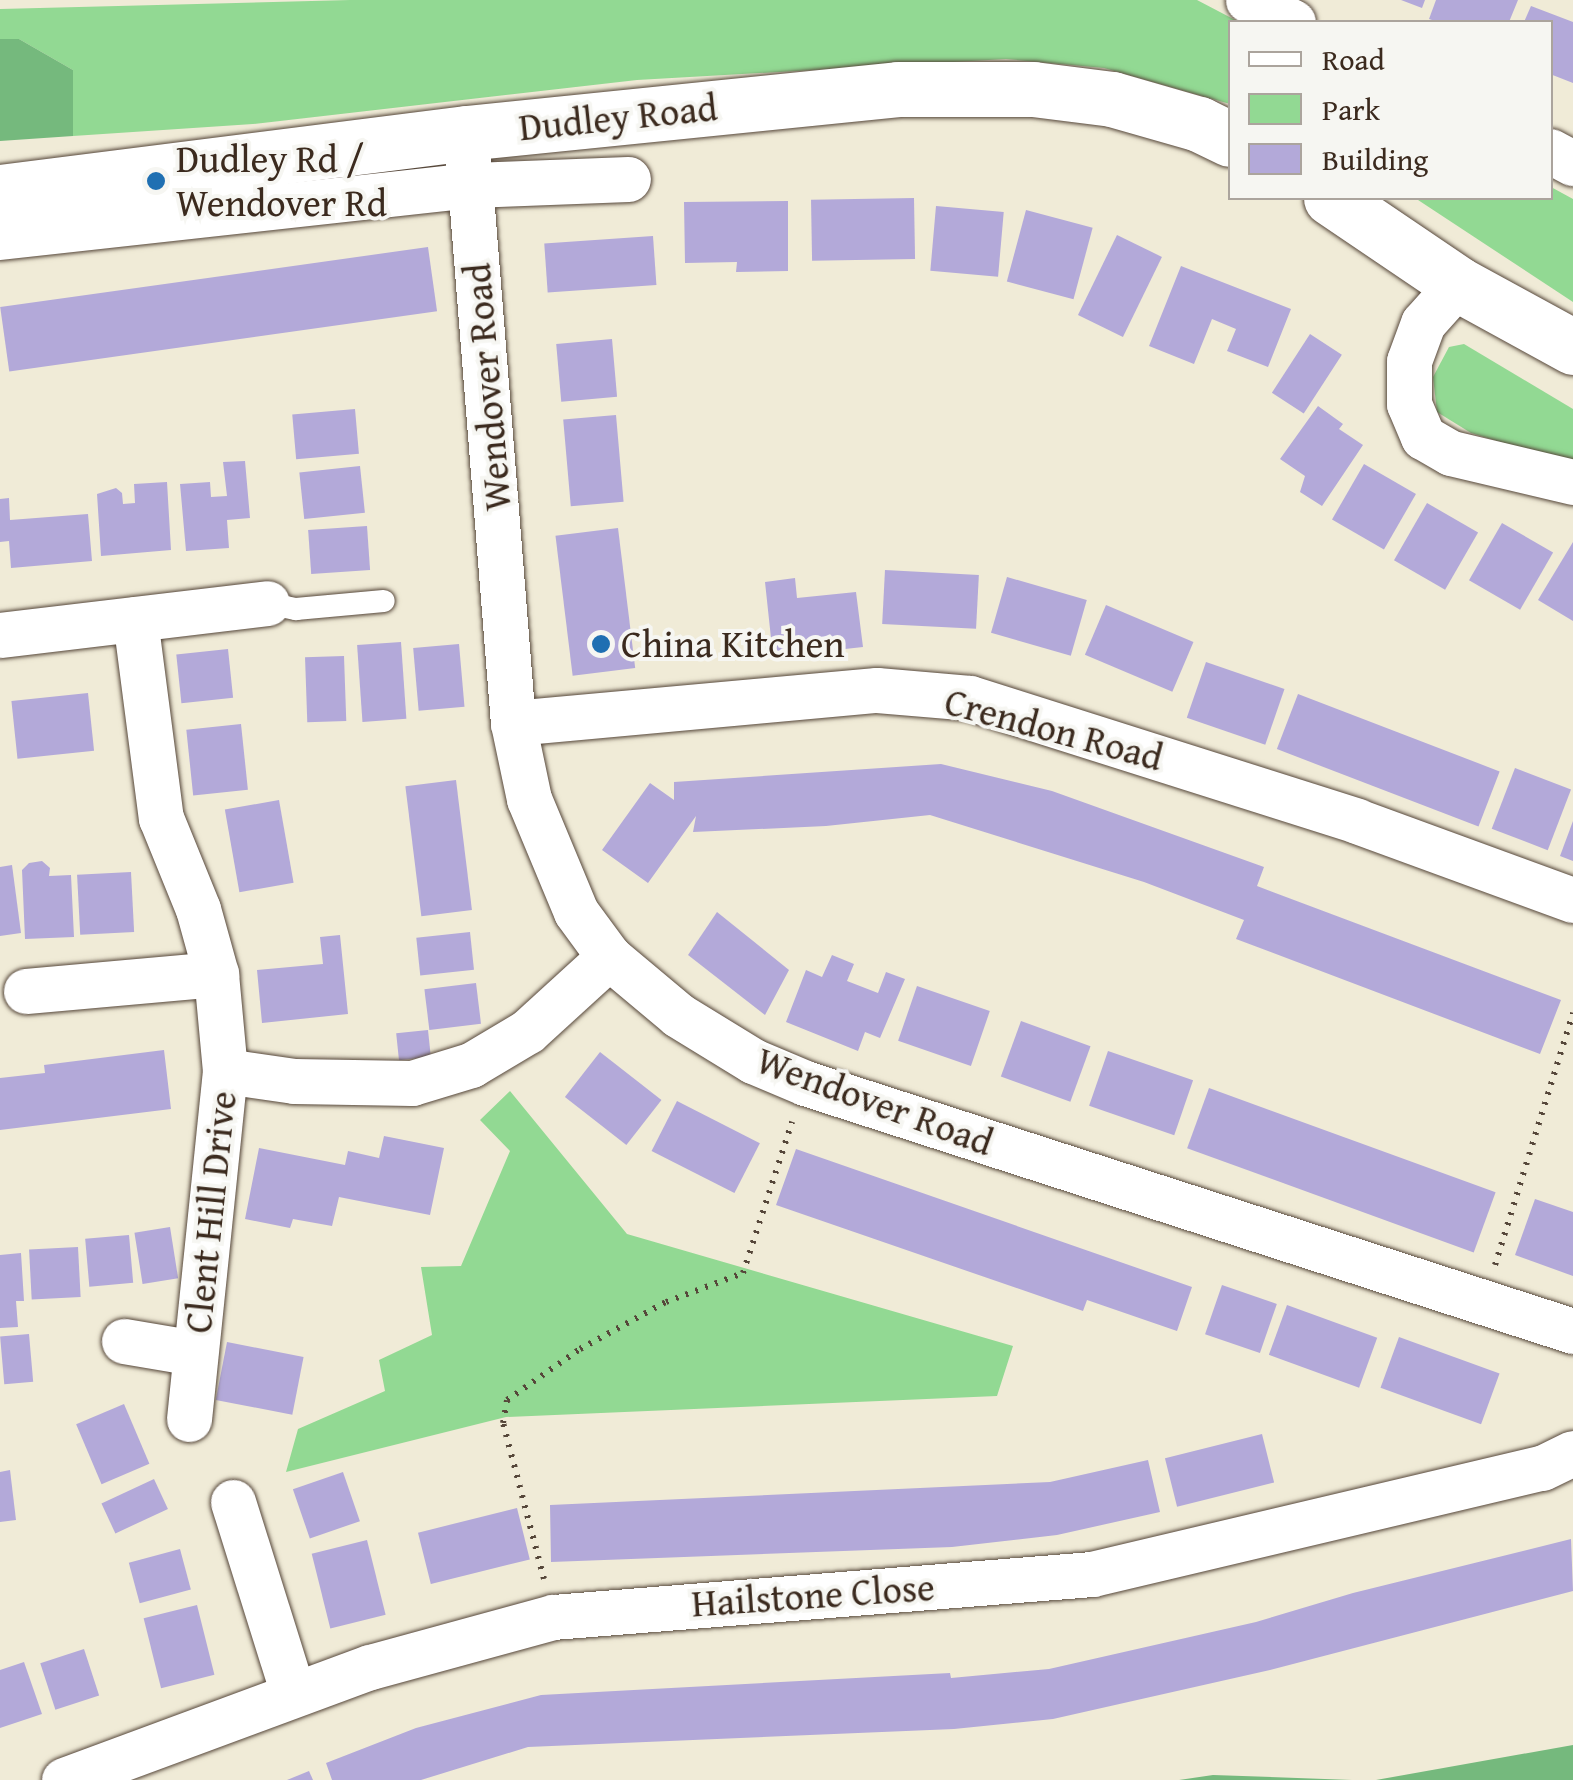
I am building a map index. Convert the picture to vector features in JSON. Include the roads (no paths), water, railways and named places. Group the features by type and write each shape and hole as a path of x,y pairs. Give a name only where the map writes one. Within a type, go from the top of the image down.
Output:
{"main road":[{"name":"Dudley Road","path":"0,192 468,159 898,89 1034,89 1112,98 1199,124 1228,138"},
{"path":"1333,200 1458,284 1573,347"}],"street":[{"path":"1248,0 1289,20"},
{"path":"0,237 468,159 628,179"},
{"name":"Wendover Road","path":"468,159 513,723 530,799 576,912 609,957 678,1015 753,1061 805,1083 1573,1331"},
{"path":"1458,284 1423,324 1408,360 1409,404 1422,437 1452,453 1573,482"},
{"path":"0,635 267,603"},
{"name":"Clent Hill Drive","path":"136,619 161,818 198,909 216,974 225,1071 189,1419"},
{"name":"Crendon Road","path":"513,723 877,690 970,698 1357,821 1573,900"},
{"name":"Clent Hill Drive","path":"225,1071 294,1080 412,1083 471,1064 528,1030 609,957"},
{"path":"26,991 216,974"},
{"name":"Clent Hill Drive","path":"124,1342 195,1353"},
{"name":"Hailstone Close","path":"64,1780 293,1693 470,1637 553,1617 1092,1574 1542,1468 1573,1453"},
{"path":"233,1502 293,1693"}],"lane":[{"path":"267,603 296,610 384,601"}],"place":[{"name":"Dudley Rd / Wendover Rd","path":"156,181"},
{"name":"China Kitchen","path":"601,644"}]}
